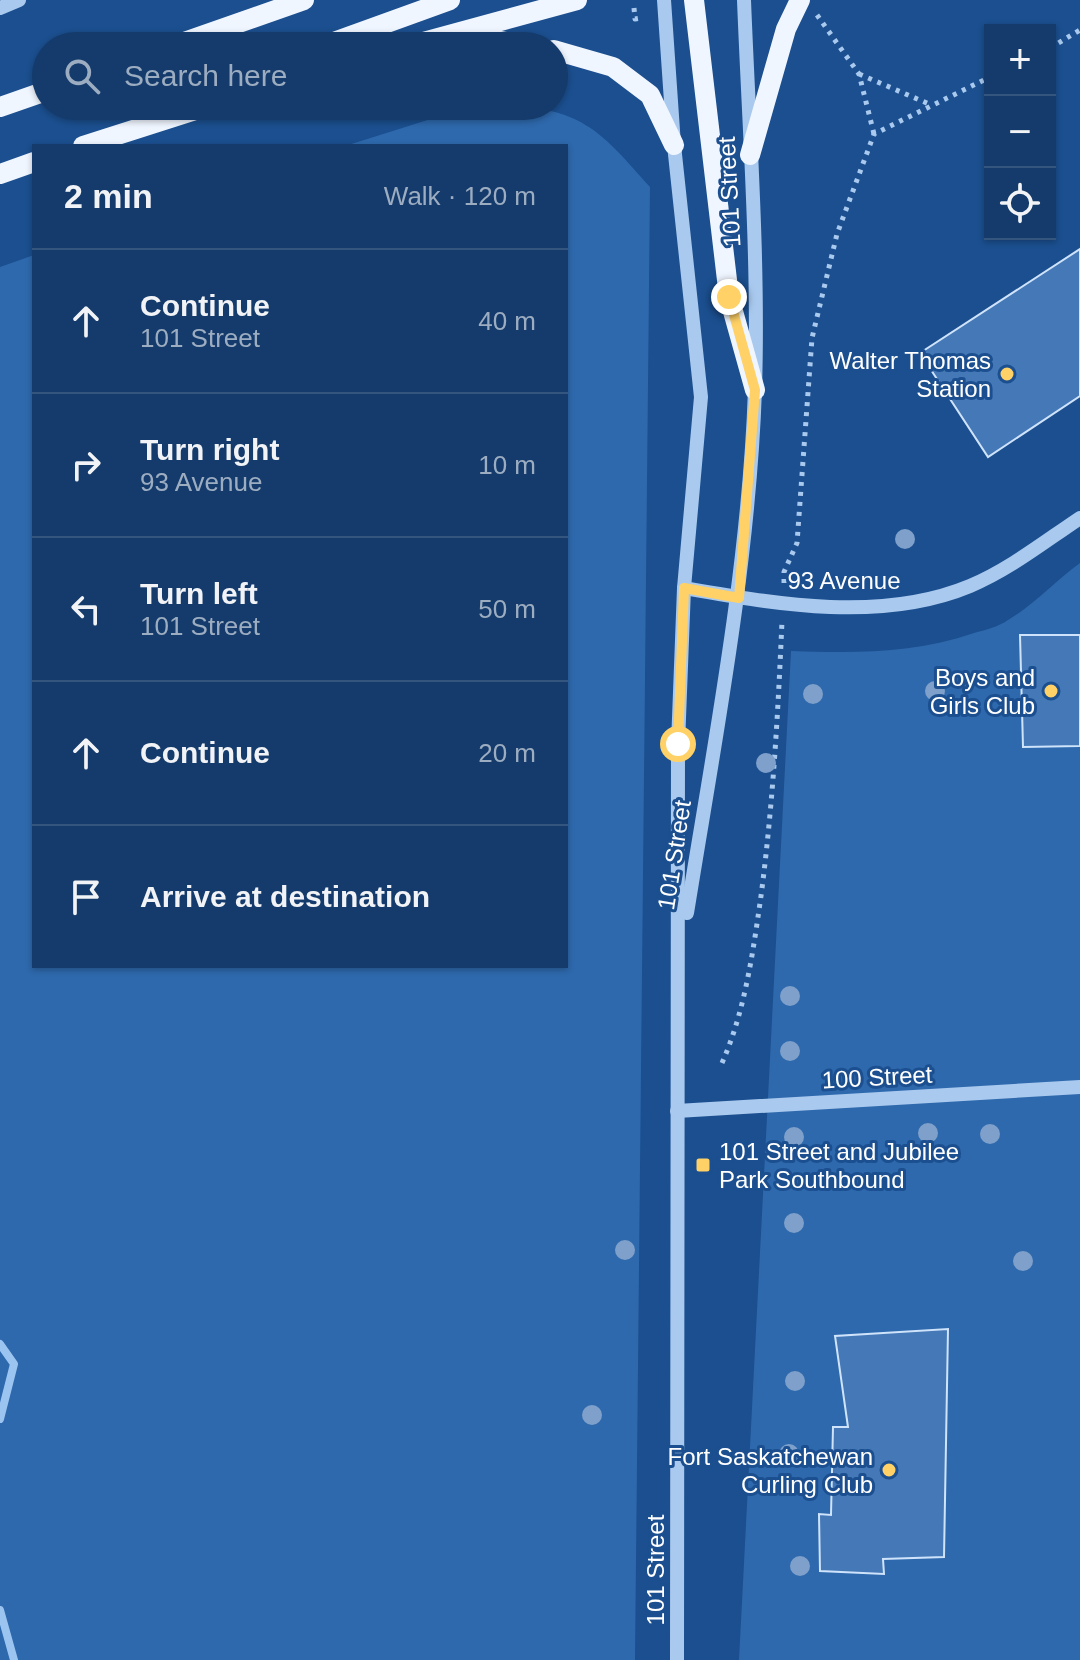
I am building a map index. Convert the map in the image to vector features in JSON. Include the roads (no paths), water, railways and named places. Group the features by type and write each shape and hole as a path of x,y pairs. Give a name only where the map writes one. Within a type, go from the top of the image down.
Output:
{"main road":[{"path":"213,32 304,0"},
{"path":"362,32 450,0"},
{"path":"456,32 577,0"},
{"path":"694,0 729,297 755,390"},
{"path":"750,155 786,29 806,6"},
{"path":"568,54 613,67 650,95 674,145"},
{"path":"0,107 32,96"},
{"path":"148,124 156,120"},
{"path":"89,144 161,120"},
{"path":"0,174 32,163"}],"street":[{"path":"0,8 19,0"},
{"name":"101 Street","path":"664,0 674,145 701,397 684,588 678,744 677,1660"},
{"name":"101 Street","path":"680,953 739,598 755,390 755,278 744,0"},
{"name":"93 Avenue","path":"684,588 739,598 842,607 895,605 931,598 1004,570 1080,518"},
{"name":"100 Street","path":"677,1111 1080,1087"}],"waterway":[{"path":"0,1344 14,1364 0,1419"},
{"path":"0,1610 14,1660"}],"place":[{"name":"Walter Thomas Station","path":"1007,374"},
{"name":"Boys and Girls Club","path":"1051,691"},
{"name":"101 Street and Jubilee Park Southbound","path":"703,1165"},
{"name":"Fort Saskatchewan Curling Club","path":"889,1470"}]}
